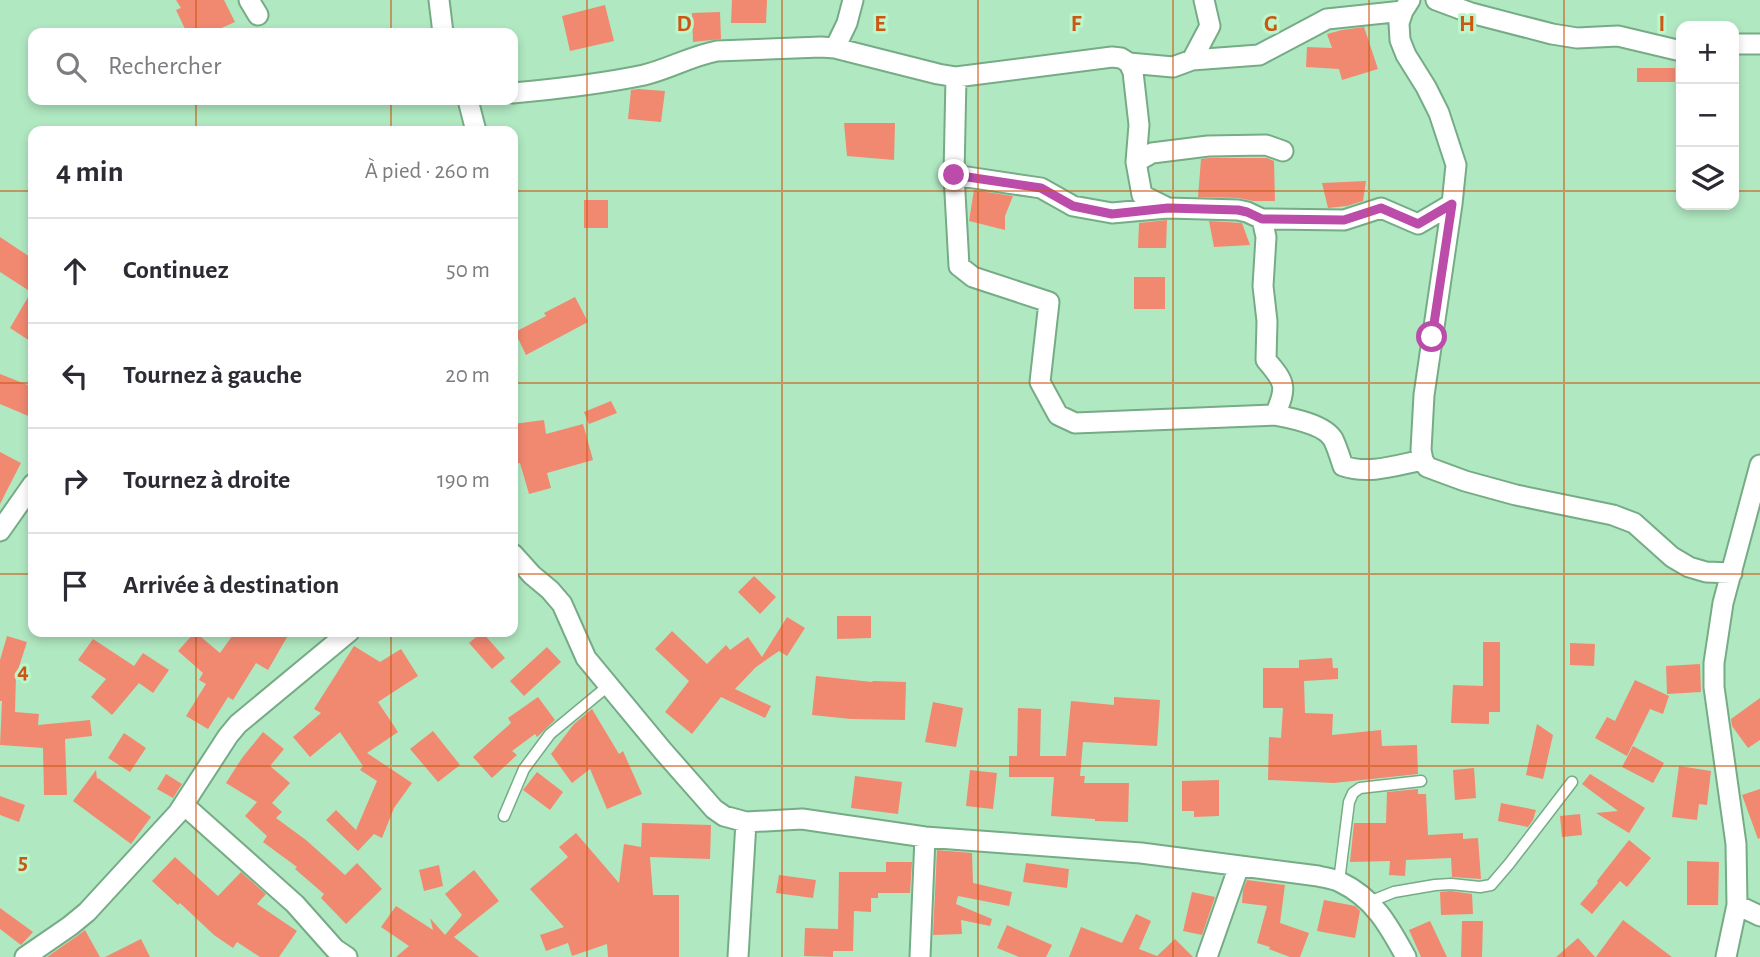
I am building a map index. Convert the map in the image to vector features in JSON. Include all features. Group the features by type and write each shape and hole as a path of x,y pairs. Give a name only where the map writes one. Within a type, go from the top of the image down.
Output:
{"street":[{"path":"439,0 442,28"},
{"path":"835,48 847,23 853,0"},
{"path":"1192,60 1210,26 1203,0"},
{"path":"1436,0 1471,13 1552,34 1577,38 1618,36 1676,50"},
{"path":"518,92 645,75 717,51 835,48 956,77 1112,57 1129,62 1173,67 1192,60 1259,55 1327,19 1407,5"},
{"path":"1407,5 1399,23 1400,40 1438,113 1456,165 1424,395 1421,450 1427,467 1465,481 1623,519 1634,523 1672,557 1689,567 1706,572 1732,573"},
{"path":"1739,44 1760,44"},
{"path":"1129,62 1133,72 1139,125 1136,162 1142,195 1168,208"},
{"path":"956,77 954,175 959,266 973,277 1049,302 1040,382 1058,415 1075,423 1275,415 1295,418 1326,432 1332,439 1343,466 1356,470 1368,471 1423,460"},
{"path":"469,105 474,126"},
{"path":"1136,162 1152,153 1208,146 1266,145 1283,151"},
{"path":"954,175 1041,188 1073,206 1112,214 1168,208 1238,210 1262,219 1344,220 1381,208 1418,224 1452,204"},
{"path":"1262,219 1266,237 1263,286 1267,321 1266,360 1281,377 1283,387 1283,397 1275,415"},
{"path":"1726,957 1737,905 1736,844 1714,687 1714,663 1723,603 1760,465"},
{"path":"0,531 28,491"},
{"path":"518,559 562,604 586,658 608,686 714,809 724,816 746,822 802,819 925,837 1141,853 1318,876 1339,881 1369,902 1388,923 1405,957"},
{"path":"25,957 87,912 178,813 238,724 343,637"},
{"path":"184,805 295,904 335,948 347,957"},
{"path":"738,957 746,822"},
{"path":"920,957 925,837"},
{"path":"1207,957 1239,866"},
{"path":"1737,905 1760,916"}],"lane":[{"path":"504,816 524,769 550,734 608,686"},
{"path":"1339,881 1349,802 1353,793 1360,788 1422,781"},
{"path":"1369,902 1394,892 1435,885 1491,885 1572,782"}],"building":[{"path":"176,0 224,0 235,22 221,28 185,28 176,10 181,8"},
{"path":"732,0 767,0 766,23 731,23"},
{"path":"605,5 614,41 570,51 562,16"},
{"path":"720,12 721,39 693,42 692,13"},
{"path":"1364,27 1378,69 1342,80 1339,69 1306,67 1307,47 1332,48 1327,34"},
{"path":"1637,68 1675,68 1675,82 1637,82"},
{"path":"631,90 665,91 661,122 628,119"},
{"path":"844,123 895,123 894,160 847,156"},
{"path":"1267,158 1274,161 1275,201 1198,197 1201,159"},
{"path":"1366,181 1363,201 1328,208 1322,183"},
{"path":"974,190 1013,196 1005,216 1005,230 969,221"},
{"path":"584,200 608,200 608,228 584,228"},
{"path":"1167,220 1166,248 1138,248 1139,223"},
{"path":"1209,221 1242,223 1250,245 1214,247"},
{"path":"0,237 28,256 28,290 0,272"},
{"path":"1134,277 1165,277 1165,309 1134,309"},
{"path":"28,297 28,340 10,328"},
{"path":"575,297 588,322 526,355 518,338 518,330 546,316 544,313"},
{"path":"0,374 28,385 28,416 0,404"},
{"path":"611,401 617,413 589,424 584,412"},
{"path":"544,420 546,434 583,424 593,460 547,473 551,488 529,494 518,464 518,423"},
{"path":"0,452 21,463 0,504"},
{"path":"754,576 776,597 760,614 738,592"},
{"path":"837,616 871,616 871,638 837,639"},
{"path":"787,617 805,628 787,656 779,651 756,667 735,689 771,706 765,718 721,697 692,734 665,712 689,681 655,649 672,631 707,664 726,645 730,650 748,637 762,657"},
{"path":"7,636 27,642 16,676 15,712 39,714 38,725 90,720 92,736 65,739 67,795 44,795 43,748 0,745 0,660"},
{"path":"191,637 201,637 220,653 231,637 287,637 268,670 256,663 233,700 228,697 208,729 186,716 206,684 199,680 203,673 178,651"},
{"path":"476,637 486,637 505,658 492,669 469,643"},
{"path":"93,639 134,666 143,653 169,670 153,693 139,683 112,715 91,697 106,679 78,660"},
{"path":"1483,642 1500,642 1500,712 1489,712 1489,724 1451,723 1453,685 1483,686"},
{"path":"1570,643 1595,644 1594,666 1570,665"},
{"path":"354,646 380,662 401,649 418,676 378,702 398,732 367,753 412,783 394,808 382,838 374,834 358,851 326,820 336,810 356,830 377,781 360,770 363,766 340,732 310,757 293,737 321,713 314,709"},
{"path":"547,647 561,662 524,696 510,681"},
{"path":"1332,658 1333,668 1338,668 1338,679 1304,681 1305,713 1333,714 1332,735 1381,730 1382,746 1417,745 1418,774 1334,783 1268,780 1269,737 1281,738 1283,708 1263,708 1263,668 1299,668 1299,660"},
{"path":"1700,664 1701,692 1667,694 1666,666"},
{"path":"816,676 872,682 906,682 905,720 812,715"},
{"path":"1635,680 1669,696 1663,714 1650,709 1627,756 1595,738 1607,717 1615,721"},
{"path":"538,697 555,720 537,737 535,734 512,751 517,755 492,778 473,757 511,723 508,718"},
{"path":"1114,697 1160,700 1157,746 1083,742 1080,776 1085,776 1084,783 1129,783 1128,822 1051,816 1054,777 1009,777 1009,756 1017,756 1018,708 1041,709 1040,756 1066,756 1071,701 1114,705"},
{"path":"1760,698 1760,740 1748,748 1732,726 1731,719"},
{"path":"933,702 963,708 956,747 925,742"},
{"path":"592,709 619,754 623,751 642,794 607,809 590,769 572,783 551,754 574,724"},
{"path":"1537,724 1553,735 1543,779 1526,775"},
{"path":"433,731 460,765 438,782 410,749"},
{"path":"263,732 284,749 270,766 290,783 272,803 282,812 276,818 306,840 345,875 357,863 382,889 346,924 321,898 324,894 295,869 297,867 263,842 267,836 245,816 257,802 226,783"},
{"path":"124,733 146,748 130,772 108,758"},
{"path":"1633,746 1664,763 1653,783 1622,767"},
{"path":"1679,766 1711,771 1707,805 1699,804 1697,820 1672,817"},
{"path":"1474,768 1476,798 1455,800 1453,770"},
{"path":"96,770 97,779 151,817 131,844 73,801"},
{"path":"970,770 997,773 993,809 966,806"},
{"path":"537,772 563,792 550,810 523,790"},
{"path":"166,774 182,784 173,798 157,789"},
{"path":"1590,774 1645,808 1629,833 1596,813 1618,811 1582,784"},
{"path":"855,776 902,782 898,814 851,808"},
{"path":"1219,780 1219,816 1194,817 1194,811 1182,811 1182,781"},
{"path":"1418,789 1418,794 1426,794 1428,835 1463,833 1463,839 1478,838 1481,879 1452,877 1451,858 1406,860 1405,876 1389,875 1390,861 1350,862 1354,823 1386,823 1387,792"},
{"path":"1760,789 1760,838 1758,839 1742,795"},
{"path":"0,796 25,805 19,822 0,815"},
{"path":"1501,803 1536,810 1533,820 1528,827 1498,821"},
{"path":"1580,814 1582,835 1562,837 1560,816"},
{"path":"642,823 711,825 710,859 650,857 653,895 679,895 679,957 608,957 607,944 572,956 568,943 546,951 540,935 564,927 530,889 568,857 559,847 576,833 619,883 624,844 641,847"},
{"path":"1629,840 1651,858 1627,887 1620,881 1592,914 1580,904"},
{"path":"937,850 972,853 973,883 1012,892 1009,906 958,896 956,904 992,919 990,926 961,920 962,934 933,935"},
{"path":"175,857 218,896 241,872 266,894 257,904 297,931 279,957 260,957 237,942 233,948 152,881"},
{"path":"1687,861 1719,862 1718,905 1687,905"},
{"path":"886,862 912,862 910,893 878,893 878,898 871,898 871,912 854,911 853,951 833,951 833,957 804,956 805,928 838,929 839,872 886,872"},
{"path":"1026,863 1069,869 1067,888 1023,882"},
{"path":"439,865 443,886 424,891 419,870"},
{"path":"474,870 499,901 454,937 479,957 396,957 409,946 381,927 396,906 433,930 430,918 445,935 462,915 445,894"},
{"path":"779,875 816,880 813,898 776,893"},
{"path":"1247,880 1285,885 1280,923 1309,933 1300,957 1290,957 1257,943 1267,906 1242,903"},
{"path":"1192,892 1215,897 1202,935 1183,931"},
{"path":"1440,892 1472,894 1473,914 1441,915"},
{"path":"1324,900 1355,906 1360,911 1355,938 1317,931"},
{"path":"0,908 33,932 21,945 0,929"},
{"path":"1136,914 1151,921 1139,949 1157,956 1175,939 1193,957 1069,957 1081,927 1122,943"},
{"path":"1623,920 1672,957 1596,957"},
{"path":"1430,921 1447,957 1421,957 1409,930"},
{"path":"1462,921 1483,921 1482,957 1461,957"},
{"path":"1007,925 1052,945 1046,957 1019,957 997,948"},
{"path":"85,930 100,957 47,957 77,936"},
{"path":"1578,938 1595,957 1556,957"},
{"path":"141,939 150,957 105,957"}],"route":[{"path":"954,175 1041,188 1073,206 1112,214 1168,208 1238,210 1262,219 1344,220 1381,208 1418,224 1452,204 1432,337"}]}
